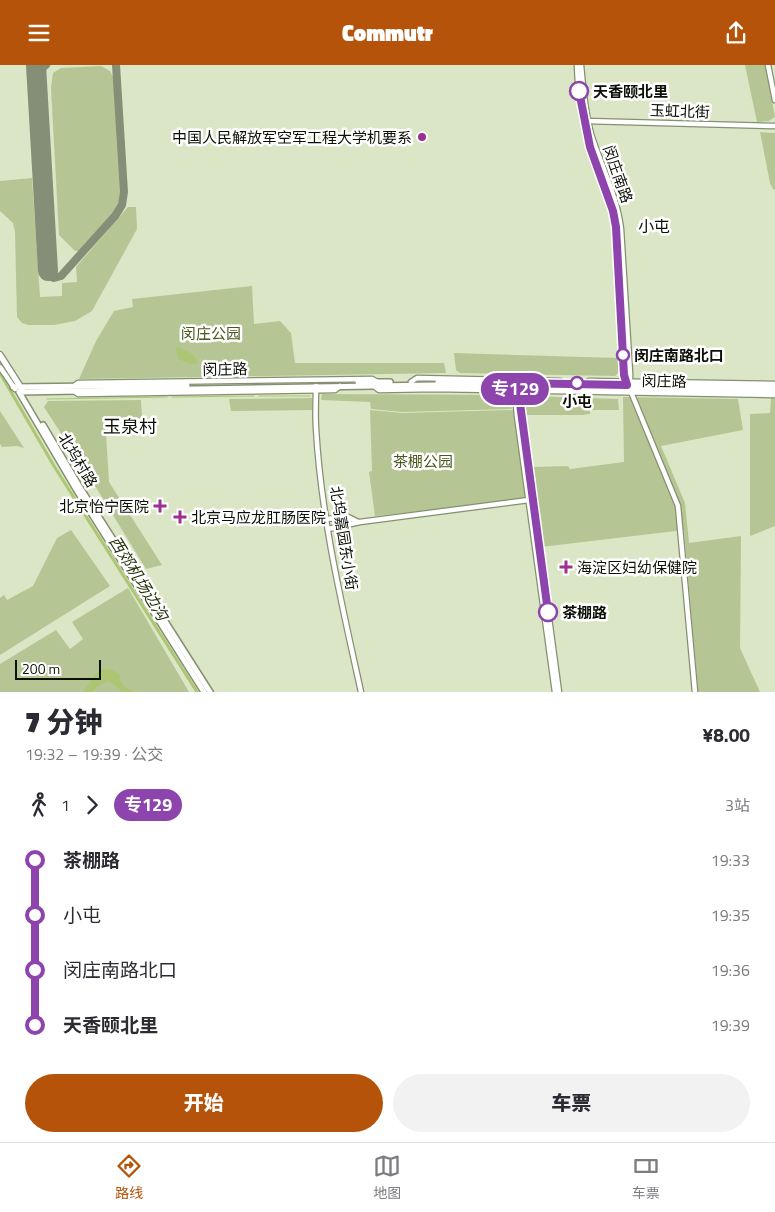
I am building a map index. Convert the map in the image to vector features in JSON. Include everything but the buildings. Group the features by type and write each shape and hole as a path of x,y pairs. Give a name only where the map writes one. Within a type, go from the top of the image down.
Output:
{"main road":[{"name":"北坞村路","path":"0,355 80,495 204,692"},
{"name":"北坞村路","path":"0,361 210,692"},
{"name":"闵庄路","path":"18,389 316,388 411,382 514,386 560,385 562,382 587,382 588,385 628,386 638,389 775,391"},
{"name":"闵庄路","path":"74,389 376,384 514,386 775,385"}],"street":[{"name":"闵庄南路","path":"577,65 578,87 586,121 618,212 621,229 630,373 628,386"},
{"name":"闵庄南路","path":"581,65 586,121"},
{"path":"768,65 775,101"},
{"name":"玉虹北街","path":"586,121 775,126"},
{"name":"北坞村路","path":"0,367 18,389"},
{"name":"闵庄路","path":"411,382 417,378 562,382"},
{"path":"514,386 519,396 530,500 557,692"},
{"path":"628,386 678,506 695,692"},
{"name":"闵庄路","path":"628,386 775,395"},
{"name":"北坞嘉园东小街","path":"316,388 318,452 326,519 361,692"},
{"path":"328,529 530,500"},
{"path":"326,519 348,517 360,523"}],"green space":[{"path":"745,65 765,65 775,117 769,121 757,122"},
{"path":"101,66 110,71 115,81 121,193 114,214 79,251 75,251 59,235 51,88 53,73 61,68"},
{"path":"760,132 775,133 775,190 770,183"},
{"path":"32,178 40,297 62,296 62,283 77,282 76,267 128,207 136,207 137,229 92,311 75,321 54,325 28,325 22,323 17,317 15,232 13,223 0,211 0,181"},
{"name":"闵庄公园","path":"252,286 254,324 280,321 291,333 295,363 444,363 446,373 79,379 96,341 114,311 133,307 132,299"},
{"path":"454,353 619,358 619,372 615,376 460,373 456,370"},
{"path":"322,394 506,395 509,397 512,409 402,412 371,409 370,402 321,400"},
{"path":"527,396 618,399 619,410 590,410 590,414 582,415 525,415 522,398"},
{"name":"茶棚公园","path":"623,397 738,399 743,430 661,446 685,503 689,543 741,536 740,648 760,692 698,692 684,530 541,547 534,499 375,516 369,472 372,471 370,410 402,413 513,410 533,467 568,466 570,469 624,462"},
{"path":"312,398 312,410 231,411 229,399"},
{"path":"771,398 775,398 775,526 750,536 750,414 770,413"},
{"path":"141,400 142,418 105,418 109,482 162,565 146,569 44,407 48,401"},
{"path":"0,411 24,448 17,446 2,447 0,444"},
{"path":"71,530 110,586 0,655 0,598 4,595 7,600 33,586 57,538"},
{"path":"128,588 189,692 0,692 0,664 56,630 70,649 83,639 72,622"}],"shaded area":[{"path":"178,347 193,354 197,363 187,363 178,358 176,349"},
{"path":"101,669 113,670 120,675 124,686 134,692 122,692 108,681 98,686 92,692 83,692"}],"waterway":[{"name":"西郊机场边沟","path":"0,373 54,466 197,692"},
{"path":"172,397 254,396"},
{"path":"259,396 310,396"},
{"path":"47,399 167,397"}],"taxiway":[{"path":"37,77 40,70 46,65"},
{"path":"48,271 51,277 61,276 115,216 122,205 124,192 116,65"}],"runway":[{"path":"36,65 48,271"}],"bus line":[{"name":"专129","path":"548,612 519,396 515,390 514,383 627,385 624,375 618,236 613,211 590,147 582,116 579,91"}],"place":[{"name":"天香颐北里","path":"579,91"},
{"name":"中国人民解放军空军工程大学机要系","path":"422,137"},
{"name":"闵庄南路北口","path":"623,355"},
{"name":"小屯","path":"577,383"},
{"name":"北京怡宁医院","path":"160,506"},
{"name":"北京马应龙肛肠医院","path":"180,517"},
{"name":"海淀区妇幼保健院","path":"566,567"},
{"name":"茶棚路","path":"548,612"}],"district":[{"name":"小屯","path":"654,226"},
{"name":"玉泉村","path":"130,426"}]}
